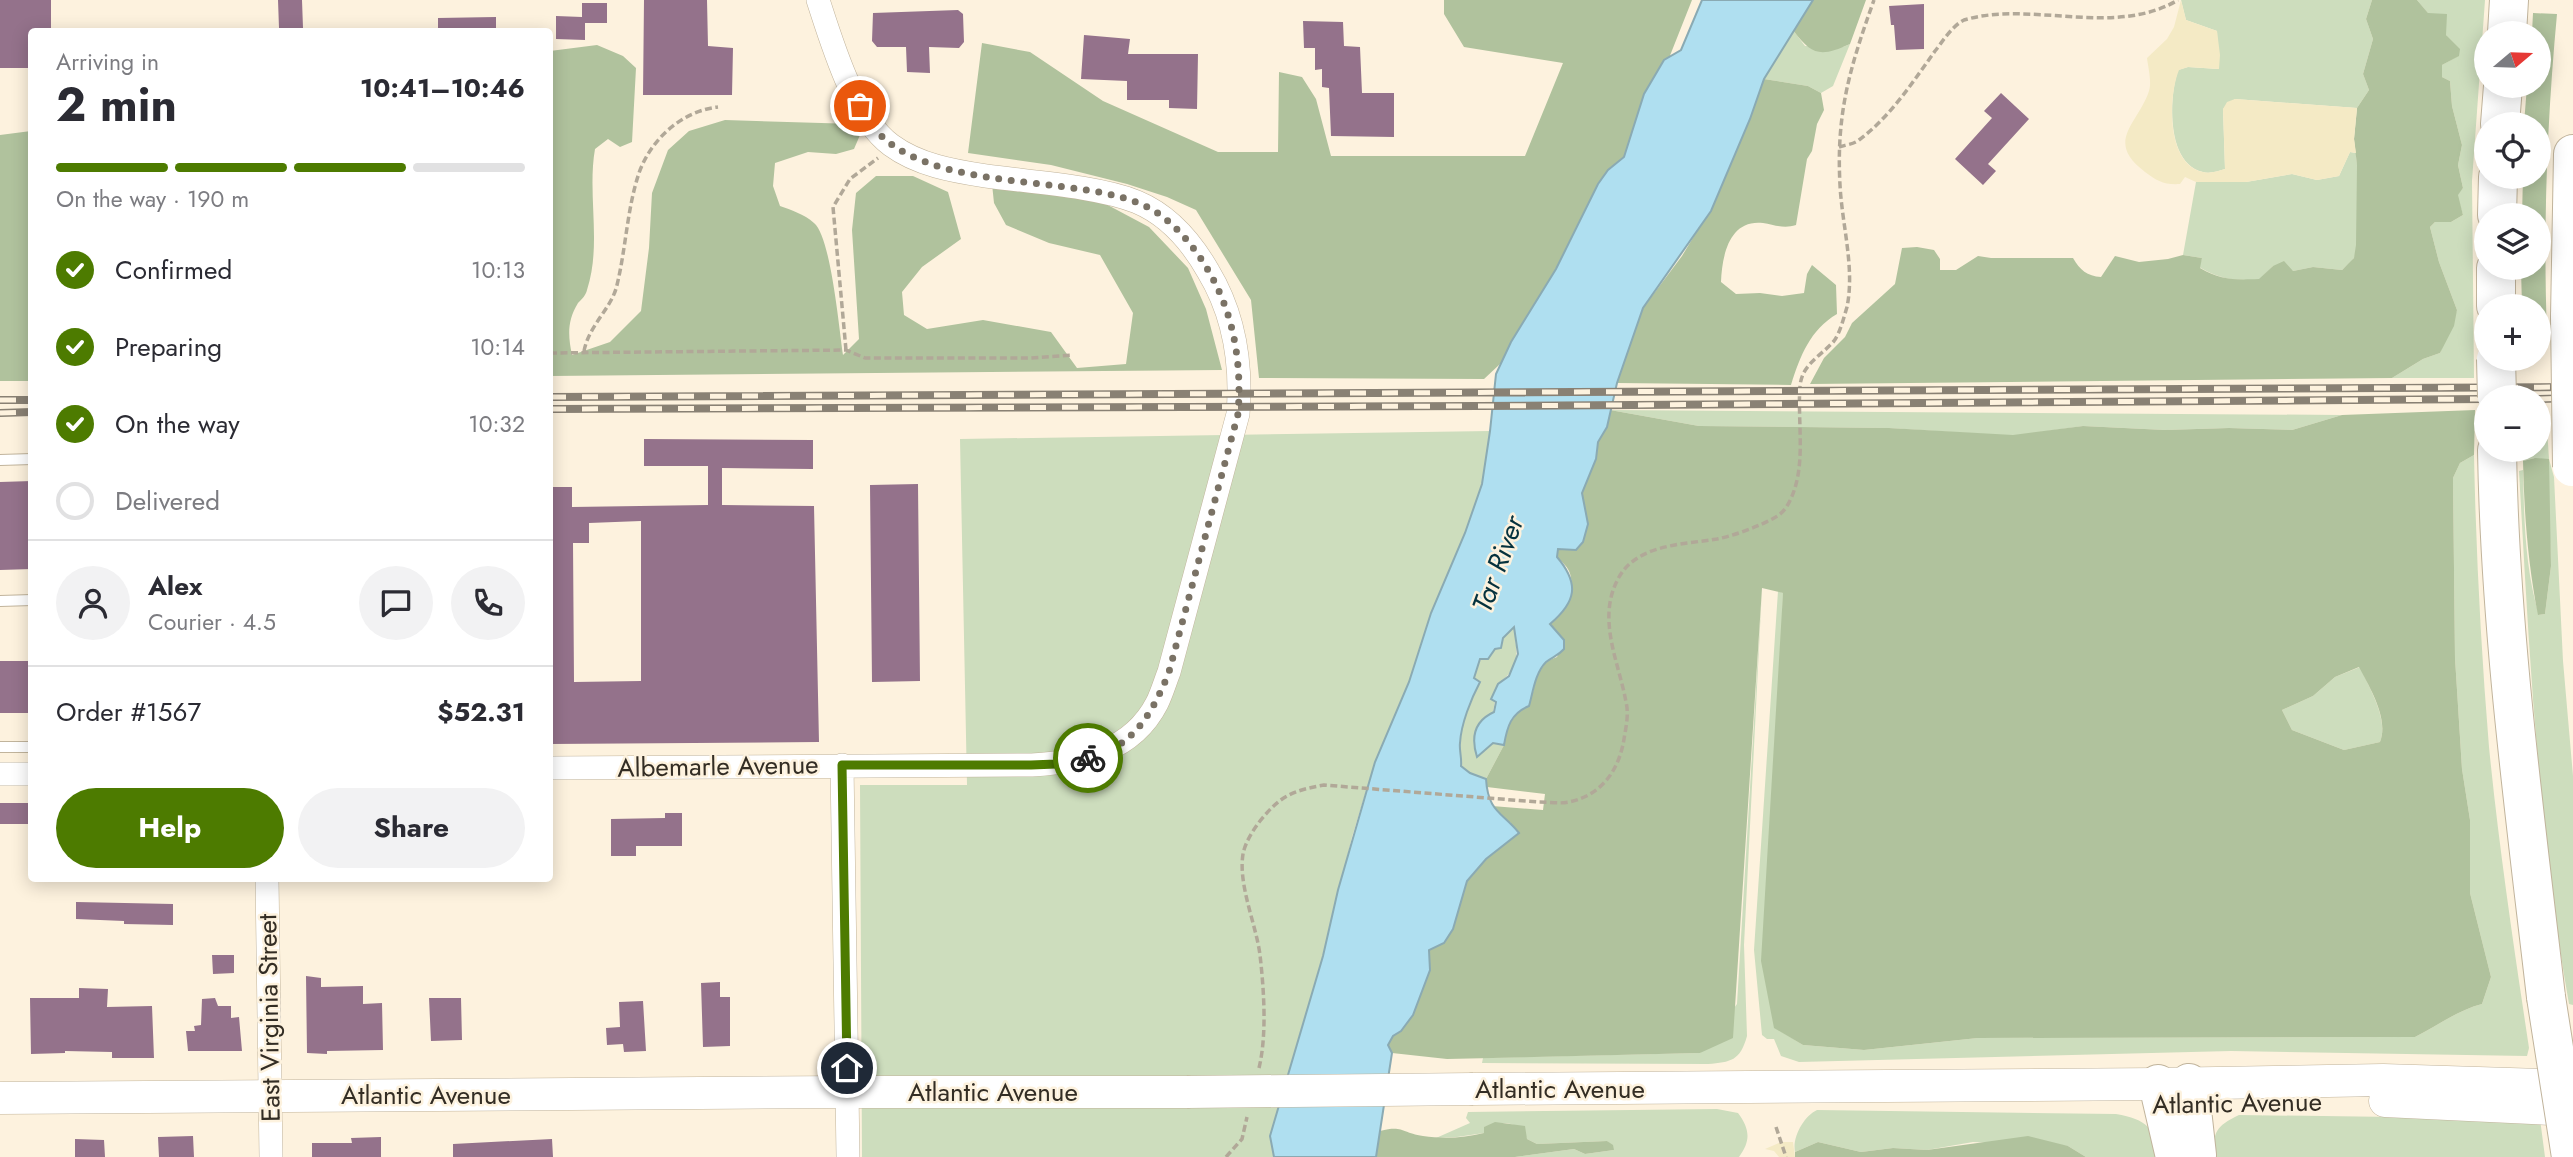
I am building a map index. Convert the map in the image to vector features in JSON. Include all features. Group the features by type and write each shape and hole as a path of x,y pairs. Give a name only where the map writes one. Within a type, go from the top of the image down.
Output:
{"highway":[{"path":"2572,478 2570,317 2573,154"},
{"path":"2497,462 2507,644 2522,804 2546,997 2571,1157"},
{"path":"2175,1095 2175,1157"},
{"path":"2175,1095 2197,1157"}],"main road":[{"name":"Atlantic Avenue","path":"2175,1095 2383,1080 2573,1086"},
{"name":"Atlantic Avenue","path":"0,1098 1902,1087 2383,1101 2573,1110"}],"street":[{"name":"Albemarle Avenue","path":"553,768 1056,764 1095,756 1126,739 1141,727 1157,704 1169,672 1238,414 1238,361 1229,315 1219,290 1202,260 1184,238 1161,216 1137,202 1098,192 960,172 923,162 890,145 864,116 834,49 818,0"},
{"path":"842,765 848,1157"},
{"path":"0,774 28,774"},
{"name":"East Virginia Street","path":"267,882 271,1157"}],"lane":[{"path":"0,460 28,459"},
{"path":"0,601 28,600"},
{"path":"0,747 28,747"}],"path":[{"path":"1257,1074 1264,1047 1260,954 1245,884 1243,854 1253,830 1270,809 1293,791 1324,785 1538,802 1568,803 1589,795 1608,780 1616,768 1627,725 1627,705 1609,628 1609,602 1616,582 1629,564 1643,554 1661,547 1721,538 1756,527 1780,516 1788,505 1798,471 1800,384 1810,362 1835,340 1847,304 1849,277 1839,147 1844,94 1854,54 1874,0"},
{"path":"2059,10 2131,15 2159,10 2178,0"},
{"path":"1839,147 1857,142 1897,103 1955,26 1965,20 2011,9 2048,9"},
{"path":"584,351 586,337 617,288 639,172 654,147 675,122 704,109 718,107"},
{"path":"846,350 833,207 850,179 869,163 898,148"},
{"path":"553,353 846,350 865,358 1030,358 1073,355"},
{"path":"1226,1157 1242,1139 1248,1113"},
{"path":"1776,1127 1786,1157"}],"green space":[{"path":"1444,0 1692,0 1633,149 1530,336 1484,379 1259,378 1251,300 1196,210 1127,184 1051,165 968,153 982,43 1030,52 1103,101 1218,152 1278,152 1279,72 1302,77 1316,99 1331,156 1525,156 1563,63 1464,47 1444,14"},
{"path":"1813,0 1866,0 1850,44 1832,51 1818,52 1800,39 1793,30"},
{"path":"2181,0 2372,0 2366,19 2373,39 2363,74 2369,90 2357,108 2235,99 2223,109 2225,169 2203,172 2191,166 2176,143 2173,96 2178,70 2188,67 2218,69 2217,31 2186,20"},
{"path":"2372,0 2417,0 2428,13 2447,14 2446,35 2460,49 2459,56 2442,65 2442,77 2450,81 2452,106 2462,145 2458,165 2463,188 2458,195 2463,215 2451,222 2435,222 2430,227 2439,262 2457,310 2454,326 2440,353 2423,359 2392,378 1810,384 1824,358 1845,337 1852,323 1895,284 1902,248 1934,250 1940,259 1940,270 1956,270 1978,256 2073,258 2084,272 2101,277 2115,256 2139,262 2183,255 2202,258 2200,268 2221,277 2235,279 2259,279 2273,266 2284,261 2293,271 2313,267 2342,270 2354,258 2356,245 2357,165 2354,139 2357,108 2369,90 2363,74 2373,39 2366,19"},
{"path":"2417,0 2485,0 2483,21 2474,21 2474,98 2478,98 2477,112 2474,112 2472,181 2474,378 2392,378 2423,359 2440,353 2457,310 2439,262 2430,227 2435,222 2451,222 2463,215 2457,195 2463,188 2458,165 2462,145 2452,106 2450,81 2442,77 2442,65 2458,56 2446,35"},
{"path":"2533,13 2557,14 2552,81 2552,21 2533,21"},
{"path":"1793,30 1805,46 1843,47 1850,44 1833,86 1821,93 1808,86 1764,79"},
{"path":"597,45 623,56 636,68 632,142 620,147 608,139 595,149 591,273 584,297 574,310 570,322 572,355 610,342 641,311 649,248 652,193 668,150 689,131 725,120 855,124 860,135 854,149 836,154 808,152 775,163 773,186 780,206 806,217 820,232 830,264 843,355 859,339 852,230 856,193 876,176 913,176 948,192 961,239 922,267 902,292 904,315 927,329 983,320 1051,332 1077,368 1126,364 1133,313 1100,255 1049,243 1006,225 994,203 992,184 1102,202 1149,227 1188,268 1206,309 1222,370 553,376 553,51"},
{"path":"1764,79 1808,86 1821,93 1824,110 1817,124 1812,151 1807,159 1796,225 1783,227 1751,223 1742,227 1735,233 1726,251 1721,282 1736,294 1782,296 1804,293 1807,274 1812,265 1836,285 1837,314 1820,328 1807,345 1791,385 1617,383 1643,308 1682,256 1717,198 1719,187 1750,119"},
{"path":"2526,98 2551,98 2550,112 2525,112"},
{"path":"28,131 28,381 0,381 0,135"},
{"path":"2350,152 2356,153 2358,238 2354,258 2342,270 2313,267 2293,271 2273,266 2259,280 2235,279 2214,275 2199,267 2202,258 2183,255 2196,182 2246,182 2292,174 2317,180 2339,176"},
{"path":"2523,189 2547,189 2546,203 2522,203"},
{"path":"2521,280 2546,280 2546,294 2522,294"},
{"path":"1610,410 2342,415 2292,430 2165,430 2083,426 2013,436 1889,428 1699,426"},
{"path":"1610,410 1699,426 1889,428 2013,435 2083,426 2165,430 2292,430 2342,415 2474,410 2474,455 2460,463 2453,478 2455,658 2462,769 2470,820 2470,893 2491,977 2482,1004 2456,1014 2415,1037 1978,1038 1864,1050 1803,1045 1774,1028 1761,961 1783,593 1762,588 1733,1038 1700,1053 1447,1059 1392,1053 1388,1045 1413,1015 1430,970 1429,950 1444,943 1453,929 1467,881 1486,859 1505,844 1511,823 1498,815 1492,806 1543,810 1545,794 1487,787 1486,779 1504,745 1507,727 1533,692 1537,675 1547,661 1557,657 1564,640 1550,624 1564,607 1571,585 1568,569 1557,557 1558,548 1566,550 1588,524 1582,493 1596,459 1598,442 1607,427","holes":["2359,667 2373,694 2382,724 2380,742 2344,750 2292,730 2282,710 2313,696 2335,677"]},
{"path":"1490,431 1482,484 1465,533 1431,613 1409,682 1375,762 1352,837 1323,956 1297,1043 1274,1157 862,1157 860,785 967,785 960,439"},
{"path":"2474,455 2479,601 2489,747 2529,1048 2527,1056 2231,1051 1799,1062 1781,1056 1774,1039 1767,1039 1762,1035 1754,950 1778,591 1783,593 1774,1027 1803,1045 1864,1050 1978,1038 2415,1037 2456,1014 2482,1004 2491,977 2470,893 2470,820 2462,769 2455,658 2453,478 2460,463"},
{"path":"2523,462 2549,462 2551,566 2545,614 2538,615 2524,500"},
{"path":"2536,462 2550,462 2554,477 2563,661 2573,776 2573,1005 2569,1004 2558,938 2542,805 2519,471 2523,470 2528,562 2539,615 2545,614 2551,566 2549,515"},
{"path":"1762,588 1744,945 1747,1036 1741,1051 1729,1061 1708,1064 1482,1063 1483,1058 1700,1053 1737,1004"},
{"path":"1514,626 1515,664 1498,684 1493,712 1493,743 1504,745 1486,779 1461,766 1461,736 1467,712 1480,682 1474,678 1479,662 1490,651 1501,648 1503,638"},
{"path":"2360,667 2380,714 2380,742 2344,750 2292,730 2282,710 2313,696 2335,677"},
{"path":"1717,1109 1738,1113 1745,1124 1748,1135 1746,1146 1739,1157 1515,1157 1574,1149 1585,1154 1614,1150 1607,1141 1537,1144 1527,1139 1515,1125 1503,1123 1485,1127 1484,1133 1436,1138 1470,1123 1466,1118 1468,1112"},
{"path":"1817,1110 2116,1114 2135,1119 2148,1127 2165,1157 2086,1157 2068,1146 1973,1142 1927,1150 1893,1148 1861,1152 1818,1142 1795,1152 1795,1140 1800,1128"},
{"path":"2239,1115 2540,1119 2545,1157 2213,1157 2217,1131"},
{"path":"1495,1122 1525,1126 1527,1139 1537,1144 1607,1141 1613,1145 1614,1150 1585,1154 1574,1149 1515,1157 1376,1157 1380,1131 1398,1129 1431,1137 1461,1137 1484,1133 1484,1127"},
{"path":"2028,1136 2068,1146 2086,1157 1795,1157 1795,1152 1818,1142 1861,1152 1893,1148 1927,1150"}],"sand":[{"path":"2181,0 2186,20 2217,31 2220,55 2219,69 2188,67 2179,70 2172,112 2176,143 2182,156 2191,166 2206,173 2225,169 2223,109 2227,102 2235,99 2357,108 2354,139 2356,153 2350,152 2339,176 2317,180 2292,174 2246,182 2196,182 2185,177 2180,184 2169,184 2153,178 2133,161 2125,141 2149,91 2147,58 2167,39 2174,27"},
{"path":"1781,1142 1793,1142 1795,1157 1779,1157 1774,1151 1765,1149"}],"water":[{"name":"Tar River","path":"1702,0 1813,0 1764,79 1711,211 1643,308 1617,383 1607,427 1598,442 1596,459 1582,493 1588,524 1583,542 1576,550 1558,549 1557,557 1569,576 1572,592 1565,608 1550,624 1564,640 1564,649 1542,666 1529,706 1511,721 1504,745 1493,743 1477,757 1474,737 1478,725 1494,712 1496,702 1491,699 1498,684 1509,676 1518,654 1514,627 1503,638 1501,648 1495,649 1488,659 1480,659 1474,678 1480,682 1467,712 1461,736 1461,766 1486,779 1493,805 1519,833 1486,859 1467,881 1453,929 1444,943 1429,950 1430,970 1413,1015 1388,1045 1392,1053 1376,1157 1274,1157 1270,1136 1323,956 1338,890 1375,762 1409,682 1431,613 1465,533 1482,484 1496,374 1511,342 1556,269 1598,184 1608,170 1624,157 1644,94 1664,60 1681,50"}],"building":[{"path":"0,0 51,0 51,28 28,28 28,68 0,68"},
{"path":"278,0 302,0 303,28 279,28"},
{"path":"644,0 707,0 708,46 733,48 732,95 643,95"},
{"path":"582,3 607,3 607,23 585,23 585,40 556,39 556,16 582,17"},
{"path":"1924,4 1924,49 1896,50 1889,6"},
{"path":"958,10 963,14 964,42 959,48 929,47 930,73 907,72 906,47 877,47 872,41 873,13"},
{"path":"496,17 496,28 438,28 438,18"},
{"path":"1303,21 1343,22 1344,46 1360,47 1362,93 1394,93 1394,137 1331,136 1329,88 1322,87 1322,69 1315,70 1315,48 1304,48"},
{"path":"1084,35 1130,39 1128,54 1198,54 1197,109 1169,108 1169,100 1127,100 1127,81 1081,79"},
{"path":"2001,93 2029,119 1988,164 1996,171 1983,185 1955,159 1992,118 1984,111"},
{"path":"644,439 813,440 813,469 722,468 722,505 814,506 819,742 553,744 553,487 572,487 572,507 708,505 708,466 644,466","holes":["641,521 641,681 574,682 573,543 589,543 589,523"]},
{"path":"28,481 28,569 0,570 0,482"},
{"path":"918,484 920,681 872,682 870,485"},
{"path":"0,661 28,661 28,713 0,713"},
{"path":"0,803 28,803 28,824 0,824"},
{"path":"665,813 682,813 682,846 636,846 636,856 611,856 611,819 665,818"},
{"path":"76,902 173,904 173,925 76,919"},
{"path":"212,955 234,955 234,973 213,974"},
{"path":"306,976 321,978 321,987 363,986 363,1004 382,1003 383,1050 307,1053"},
{"path":"720,982 720,997 730,997 730,1046 703,1047 701,983"},
{"path":"79,988 108,989 107,1007 152,1006 154,1058 112,1058 112,1052 65,1051 31,1054 30,998 79,998"},
{"path":"215,998 218,1006 231,1006 231,1018 239,1017 242,1051 188,1051 186,1031 195,1031 194,1026 201,1025 202,999"},
{"path":"429,998 461,998 462,1040 431,1041"},
{"path":"643,1001 646,1051 624,1052 623,1044 607,1045 606,1028 620,1027 619,1002"},
{"path":"193,1136 194,1157 159,1157 158,1137"},
{"path":"381,1137 381,1157 312,1157 312,1143 352,1143 351,1138"},
{"path":"75,1139 104,1140 105,1157 75,1157"},
{"path":"552,1139 553,1157 453,1157 453,1144"}],"railway":[{"path":"553,397 2573,387"},
{"path":"2551,399 2573,398"},
{"path":"553,409 2474,399"},
{"path":"0,400 28,400"},
{"path":"0,413 28,412"}],"way so far":[{"path":"860,106 864,116 890,145 923,162 960,172 1098,192 1137,202 1161,216 1202,260 1229,315 1238,361 1238,414 1169,672 1157,704 1141,727 1111,749 1088,758"}],"route":[{"path":"847,1068 842,765 1031,765 1088,758"}]}
